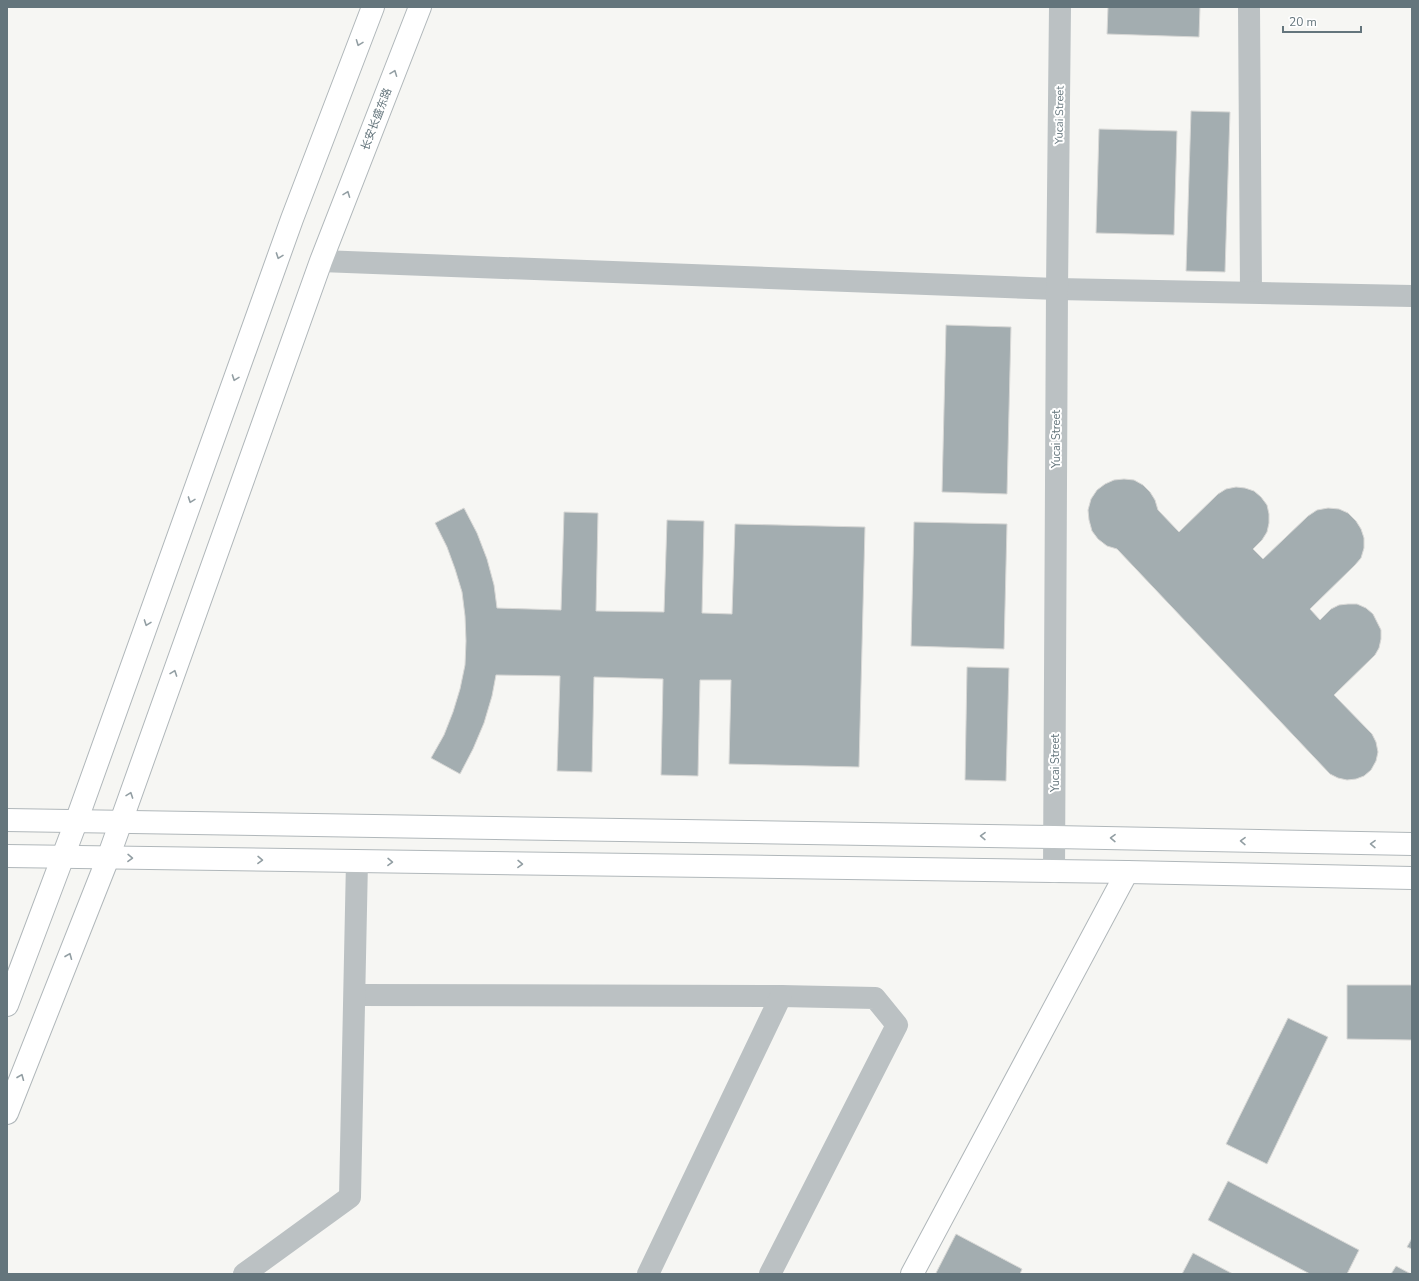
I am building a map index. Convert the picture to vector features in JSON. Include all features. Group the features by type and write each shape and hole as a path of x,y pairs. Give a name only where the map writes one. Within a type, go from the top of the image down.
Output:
{"street":[{"path":"7,1006 76,822 292,219 373,7"},
{"name":"长安长盛东路","path":"7,1113 108,858 321,261 420,7"},
{"name":"Yucai Street","path":"1054,872 1060,7"},
{"path":"1249,7 1251,292"},
{"path":"321,261 1057,289 1412,296"},
{"path":"7,820 1412,844"},
{"path":"7,856 1127,872 1412,878"},
{"path":"244,1274 350,1197 357,861"},
{"path":"912,1274 1127,872"},
{"path":"354,995 781,996 875,998 897,1025 770,1274"},
{"path":"648,1274 781,996"}],"building":[{"path":"1108,7 1200,7 1199,37 1107,34"},
{"path":"1191,111 1230,112 1225,272 1186,271"},
{"path":"1099,129 1177,131 1174,235 1096,233"},
{"path":"946,325 1011,327 1007,494 942,492"},
{"path":"1114,480 1134,480 1143,485 1155,500 1158,510 1179,532 1218,494 1226,489 1236,487 1254,491 1267,505 1269,514 1267,532 1262,540 1253,549 1263,559 1308,516 1317,510 1328,508 1339,509 1348,513 1356,521 1364,538 1364,548 1361,558 1310,609 1320,620 1331,609 1339,605 1357,604 1366,608 1373,614 1381,630 1379,648 1375,655 1334,695 1372,734 1376,742 1378,752 1376,761 1371,770 1364,776 1347,780 1330,774 1117,549 1107,546 1098,539 1092,531 1089,520 1088,510 1091,499 1097,490 1105,484"},
{"path":"464,508 477,533 487,559 494,585 497,608 561,610 564,512 598,513 596,611 664,612 667,520 704,521 702,613 732,614 735,524 865,527 859,767 729,764 731,680 700,680 698,776 661,775 663,679 594,677 592,772 557,771 560,676 496,675 492,696 484,723 460,774 431,758 444,735 460,689 465,665 466,641 462,592 447,547 435,523"},
{"path":"914,522 1007,524 1004,649 911,646"},
{"path":"967,667 1009,668 1006,781 965,780"},
{"path":"1347,985 1412,985 1412,1040 1347,1039"},
{"path":"1288,1018 1328,1037 1267,1164 1226,1144"},
{"path":"1228,1181 1359,1250 1347,1274 1310,1274 1208,1220"},
{"path":"956,1234 1022,1269 1020,1274 936,1273"},
{"path":"1412,1238 1412,1249 1407,1247"},
{"path":"1193,1253 1233,1274 1182,1274"},
{"path":"1396,1266 1411,1274 1391,1274"}]}
